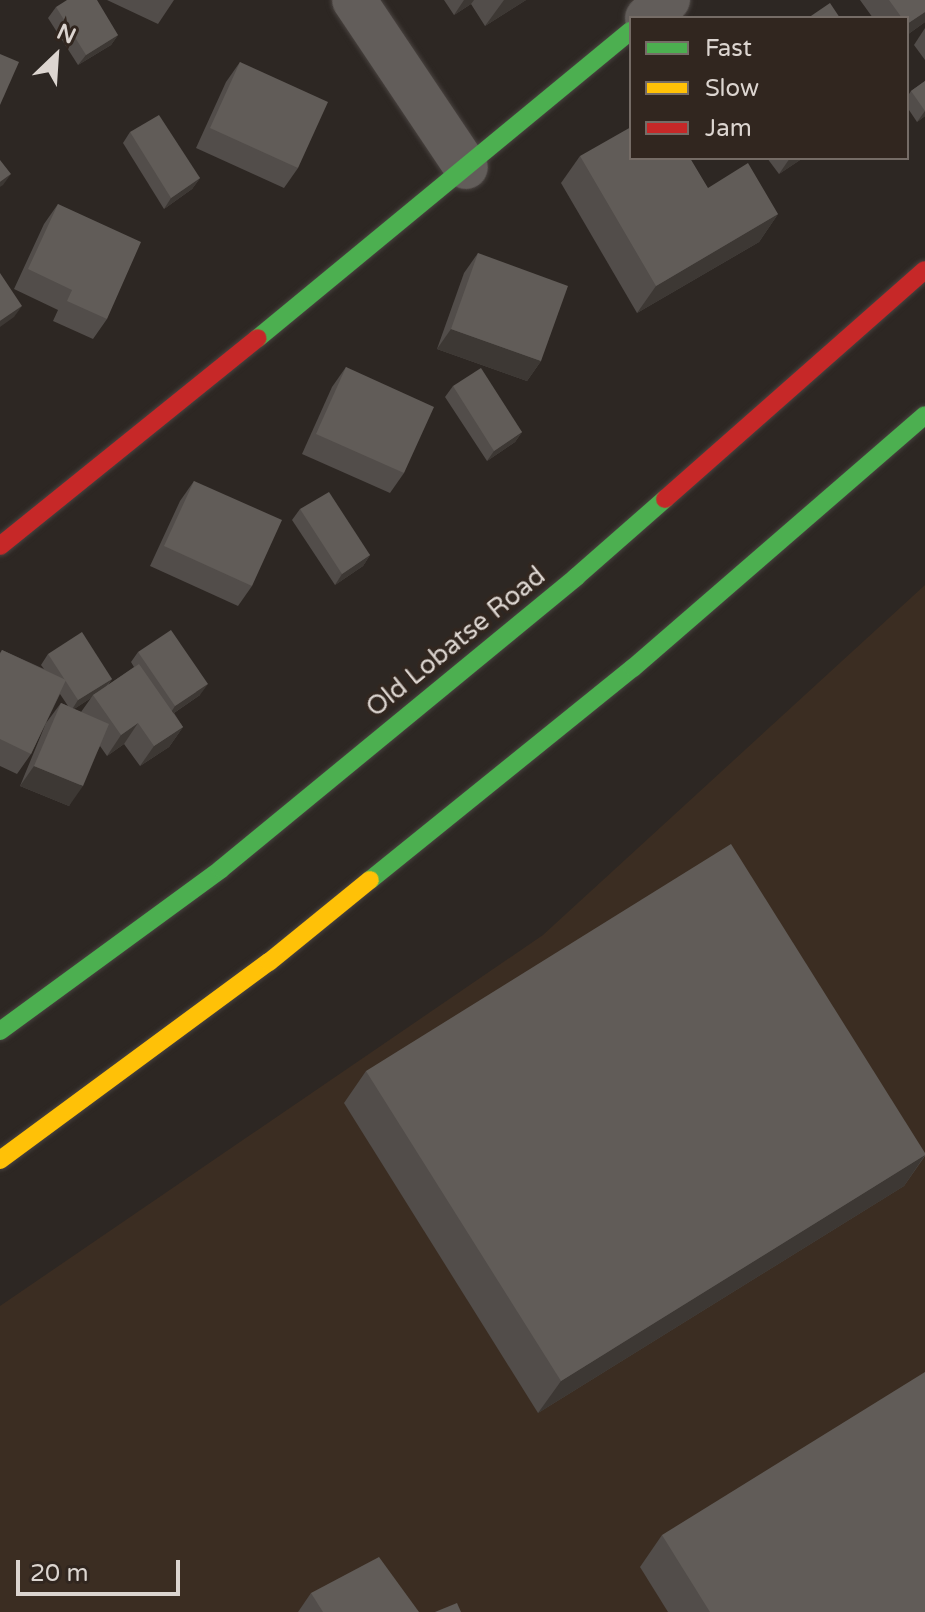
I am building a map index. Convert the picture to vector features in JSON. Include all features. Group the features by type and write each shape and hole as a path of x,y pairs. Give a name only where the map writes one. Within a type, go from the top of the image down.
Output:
{"main road":[{"path":"0,546 125,448 629,33"},
{"name":"Old Lobatse Road","path":"0,1031 221,869 552,598 925,270"},
{"path":"0,1160 269,962 633,668 925,415"}],"street":[{"path":"354,0 466,167"},
{"path":"649,16 668,0"}],"shaded area":[{"path":"925,585 925,1612 0,1612 0,1306 543,935"}],"building":[{"path":"67,0 97,0 118,35 86,55 56,7"},
{"path":"889,0 925,0 925,12 909,23 909,16 901,16"},
{"path":"830,3 839,16 811,16"},
{"path":"0,54 19,62 0,105"},
{"path":"240,62 328,102 298,168 210,128"},
{"path":"925,81 925,111 911,91"},
{"path":"159,115 200,178 171,198 130,132"},
{"path":"629,128 629,160 691,160 708,188 748,163 778,214 656,286 580,156"},
{"path":"0,160 11,174 0,182"},
{"path":"58,204 141,242 107,319 67,301 72,290 28,269"},
{"path":"478,253 568,286 541,361 451,329"},
{"path":"0,273 22,306 0,321"},
{"path":"346,367 434,407 404,473 316,434"},
{"path":"481,368 522,432 494,451 453,386"},
{"path":"194,481 282,520 252,586 164,546"},
{"path":"329,492 370,555 342,574 300,509"},
{"path":"171,630 208,684 175,706 138,652"},
{"path":"82,632 112,679 78,700 48,654"},
{"path":"2,650 66,680 31,754 0,739"},
{"path":"139,664 183,727 154,746 138,723 121,735 93,695"},
{"path":"61,703 109,724 83,786 34,766"},
{"path":"731,844 925,1155 561,1381 366,1071"},
{"path":"925,1372 925,1612 710,1612 662,1535"},
{"path":"379,1557 419,1612 323,1612 311,1593"},
{"path":"457,1603 461,1612 435,1612"}],"traffic: fast":[{"path":"258,338 629,33"},
{"path":"370,880 633,668 925,415"},
{"path":"0,1031 221,869 576,577 665,499"}],"traffic: slow":[{"path":"0,1160 269,962 370,880"}],"traffic: jam":[{"path":"665,499 925,270"},
{"path":"0,546 258,338"}]}
